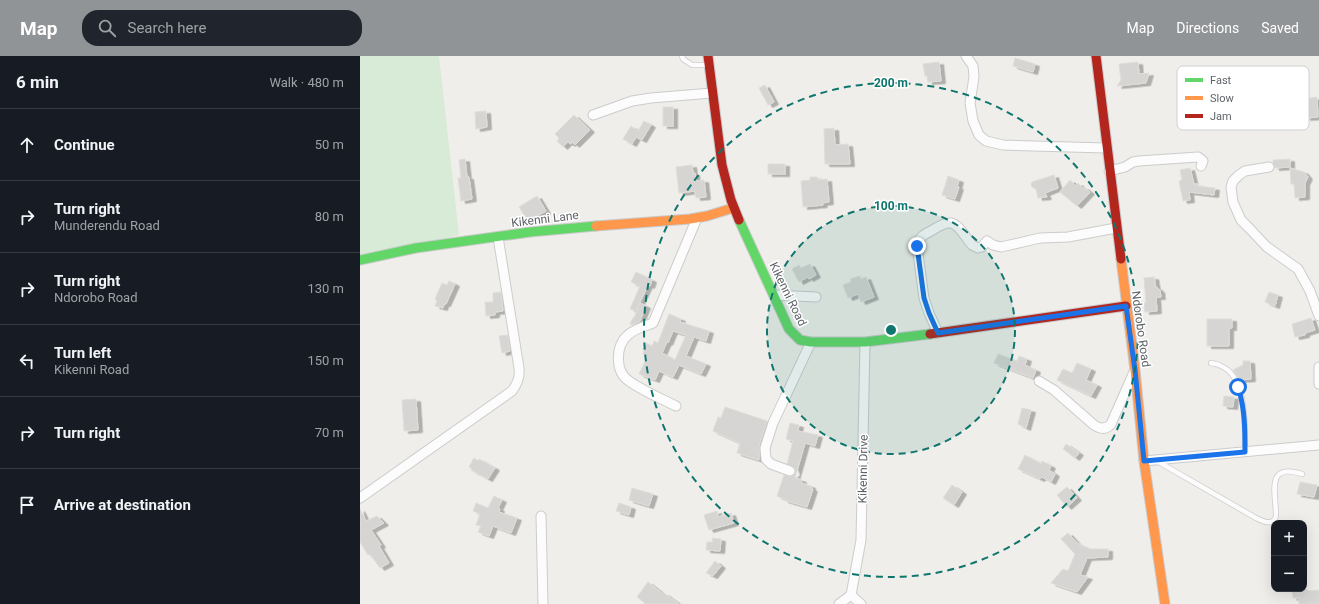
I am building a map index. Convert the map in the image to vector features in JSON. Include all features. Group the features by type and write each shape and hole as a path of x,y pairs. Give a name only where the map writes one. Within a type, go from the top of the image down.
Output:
{"street":[{"path":"966,56 973,66 974,77 970,103 973,121 979,135 986,141 1003,145 1106,148"},
{"name":"Ndorobo Road","path":"1096,56 1106,148 1135,370 1144,461 1165,604"},
{"name":"Kikenni Road","path":"709,61 721,161 726,186 733,208 789,329 794,336 800,340 811,342 865,342 1126,306"},
{"path":"593,115 632,102 652,98 712,93"},
{"path":"1109,171 1125,167 1133,162 1139,161 1198,157 1202,160 1201,166"},
{"path":"1269,166 1245,171 1239,175 1233,181 1231,187 1232,202 1241,220 1267,247 1298,269 1310,291 1319,316"},
{"name":"Kikenni Lane","path":"360,260 416,248 530,232 697,218 733,208"},
{"path":"676,406 628,381 622,375 619,364 619,351 620,343 628,335 653,323 697,218"},
{"path":"938,333 924,298 917,246 923,235 938,227 950,223 963,233 972,245 978,248 982,247 987,241 993,245 1001,247 1040,238 1068,237 1116,228"},
{"path":"360,498 512,391 518,384 520,376 519,368 498,237"},
{"path":"774,295 816,297"},
{"path":"790,471 771,464 766,459 765,448 774,423 811,342"},
{"name":"Kikenni Drive","path":"851,595 861,540 865,342"},
{"path":"1319,367 1319,384"},
{"path":"1039,381 1054,390 1094,425 1105,428 1109,427 1111,424 1135,370"},
{"path":"1144,461 1319,445"},
{"path":"541,516 543,604"},
{"path":"839,604 851,595 861,604"}],"lane":[{"path":"682,56 683,59 692,65 709,61"},
{"path":"1212,363 1222,366 1229,372 1238,387 1244,406 1245,452"},
{"path":"1156,460 1256,518 1268,522 1275,520 1276,516 1274,487 1276,478 1285,471 1290,470 1302,474"}],"green space":[{"path":"360,56 439,56 459,235 360,259"}],"building":[{"path":"1015,58 1035,64 1033,72 1013,66"},
{"path":"939,62 941,81 928,82 927,76 925,76 923,64"},
{"path":"1138,62 1139,74 1149,73 1146,83 1117,86 1121,80 1119,64"},
{"path":"765,85 774,102 768,105 759,88"},
{"path":"1317,97 1318,117 1309,118 1309,98"},
{"path":"663,107 673,107 673,126 663,126"},
{"path":"486,111 487,127 476,129 475,112"},
{"path":"574,115 590,130 575,145 572,142 571,144 568,142 563,147 557,141 559,138 555,134"},
{"path":"644,121 651,125 642,140 636,137 632,144 623,139 631,126 638,131"},
{"path":"834,128 835,145 848,144 850,164 825,164 824,129"},
{"path":"465,159 472,199 461,201 458,178 461,178 459,160"},
{"path":"1290,159 1290,167 1275,168 1273,160"},
{"path":"768,164 785,164 785,174 768,174"},
{"path":"692,165 696,181 704,180 706,197 696,198 695,191 679,193 676,167"},
{"path":"1190,168 1194,184 1198,184 1198,186 1215,188 1214,195 1189,192 1190,200 1183,201 1179,181 1182,180 1180,170"},
{"path":"1290,168 1304,172 1308,177 1305,183 1305,197 1295,198 1294,184 1291,184"},
{"path":"1054,175 1058,188 1045,193 1047,197 1038,198 1036,189 1032,187 1032,182"},
{"path":"948,176 959,180 957,187 959,187 955,199 942,195"},
{"path":"810,177 817,177 818,180 827,179 829,202 822,203 823,205 803,207 801,181 810,180"},
{"path":"1070,180 1076,186 1078,183 1090,192 1077,206 1060,192"},
{"path":"537,196 546,211 528,221 519,207"},
{"path":"810,264 816,275 799,282 792,269 799,265 801,268"},
{"path":"636,272 652,280 650,286 648,285 636,311 630,309 640,286 631,282"},
{"path":"860,276 861,279 866,277 874,297 861,302 858,294 848,298 843,285 851,282 850,279"},
{"path":"1154,277 1156,288 1160,290 1161,297 1156,297 1157,311 1145,312 1144,303 1146,303 1144,278"},
{"path":"449,281 455,284 446,304 444,304 443,308 435,306 437,301 435,299 442,283 447,285"},
{"path":"501,292 503,311 495,312 495,315 486,316 485,302 493,302 493,293"},
{"path":"1269,292 1278,295 1275,306 1265,302"},
{"path":"640,303 646,306 640,321 632,325 630,324"},
{"path":"669,314 681,319 680,322 709,331 706,341 694,337 686,356 706,364 701,374 679,365 673,377 659,371 655,380 639,374 647,357 643,354 646,343 652,346 654,341 658,343","holes":["673,331 686,335 675,360 662,353"]},
{"path":"1311,318 1315,330 1305,333 1305,335 1295,337 1292,324"},
{"path":"1207,319 1232,319 1232,328 1229,328 1229,346 1207,346"},
{"path":"508,335 510,351 502,353 499,336"},
{"path":"998,354 1017,361 1019,356 1027,359 1025,365 1036,370 1033,378 994,363"},
{"path":"1243,361 1250,361 1251,379 1240,380 1233,370 1243,365"},
{"path":"1077,363 1091,369 1086,380 1097,385 1091,396 1057,380 1063,369 1072,373"},
{"path":"1224,396 1234,397 1233,407 1223,406"},
{"path":"416,399 418,430 404,431 402,400"},
{"path":"725,407 767,421 759,446 759,460 737,453 740,443 713,431 718,417 721,418"},
{"path":"1022,408 1031,410 1026,428 1018,424"},
{"path":"790,423 799,425 798,431 818,435 815,446 805,443 795,478 802,480 801,483 811,486 811,489 813,489 807,507 784,500 777,496 784,475 791,477 796,473 794,467 787,464 793,441 786,439"},
{"path":"1066,444 1079,453 1075,458 1063,449"},
{"path":"1025,455 1041,464 1042,461 1051,466 1049,470 1055,474 1051,482 1042,477 1040,479 1018,469"},
{"path":"474,458 478,461 479,459 495,468 488,479 471,470 472,469 469,467"},
{"path":"1300,482 1317,485 1314,497 1297,494"},
{"path":"952,485 962,492 954,505 943,498"},
{"path":"1067,487 1077,498 1067,507 1057,495"},
{"path":"632,488 653,494 649,506 629,500"},
{"path":"494,496 502,500 498,508 500,509 499,512 517,518 511,533 493,526 489,536 478,532 481,526 476,525 480,514 473,511 476,503 488,508"},
{"path":"619,503 631,507 629,515 616,511"},
{"path":"360,509 366,521 377,516 384,523 371,530 381,545 379,546 389,563 380,568 370,554 368,555 360,542"},
{"path":"717,511 718,517 731,513 734,523 709,530 704,515"},
{"path":"1068,533 1077,543 1090,549 1108,549 1108,557 1087,558 1080,575 1088,577 1077,592 1051,583 1063,569 1068,571 1075,554 1061,539"},
{"path":"712,538 721,539 720,551 706,550 707,542 713,542"},
{"path":"715,561 721,566 713,576 706,573"},
{"path":"648,582 679,604 646,604 637,597"},
{"path":"1307,589 1308,591 1319,590 1319,604 1299,604 1299,598 1293,598 1292,592 1307,592"}],"traffic: fast":[{"path":"739,220 789,329 800,340 811,342 865,342 930,334"},
{"path":"360,260 416,248 530,232 596,226"}],"traffic: slow":[{"path":"596,226 690,219 707,216 733,208"},
{"path":"1121,259 1135,370 1144,461 1165,604"}],"traffic: jam":[{"path":"708,56 722,165 731,200 739,220"},
{"path":"1096,56 1121,259"},
{"path":"930,334 1126,306"}],"route":[{"path":"917,246 924,298 938,333 1126,306 1135,370 1144,461 1245,452 1245,418 1243,401 1238,387"}]}
